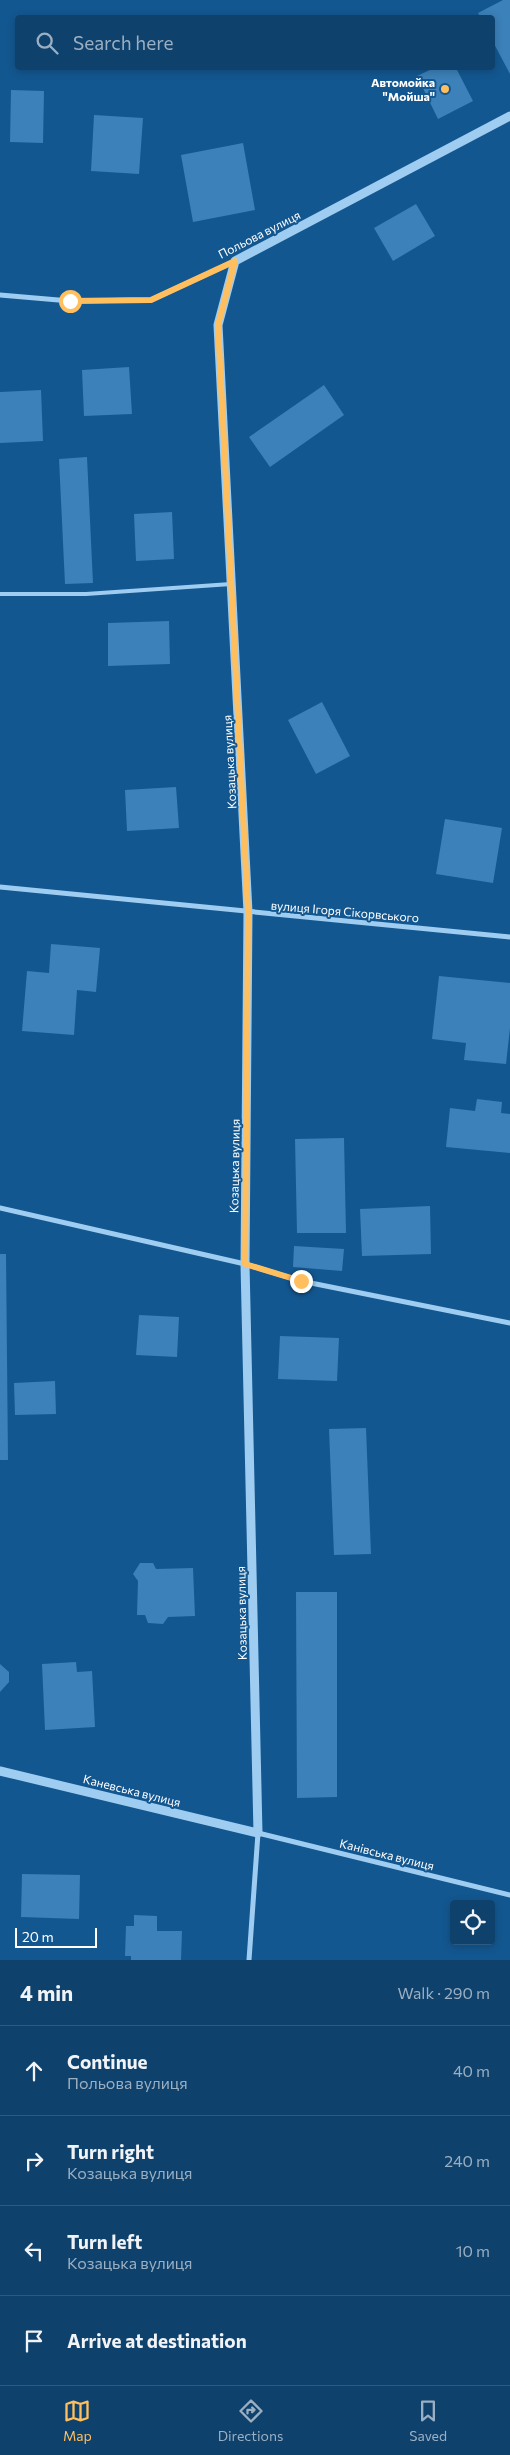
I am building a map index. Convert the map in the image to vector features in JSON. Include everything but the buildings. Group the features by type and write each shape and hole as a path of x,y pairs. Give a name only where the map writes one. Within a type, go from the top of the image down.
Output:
{"street":[{"name":"Польова вулиця","path":"0,295 70,301 151,300 235,261 510,116"},
{"name":"Козацька вулиця","path":"235,261 218,325 233,584 248,912 245,1264 258,1833 249,1960"},
{"name":"вулиця Ігоря Сікорвського","path":"0,886 510,937"},
{"path":"0,1208 245,1264 301,1281 510,1323"},
{"name":"Каневська вулиця","path":"0,1771 258,1833"},
{"name":"Канівська вулиця","path":"258,1833 510,1895"}],"lane":[{"path":"0,594 86,594 233,584"}],"place":[{"name":"Автомойка \"Мойша\"","path":"445,89"}],"route":[{"path":"70,301 151,300 235,261 218,325 233,584 248,912 245,1264 301,1281"}]}
